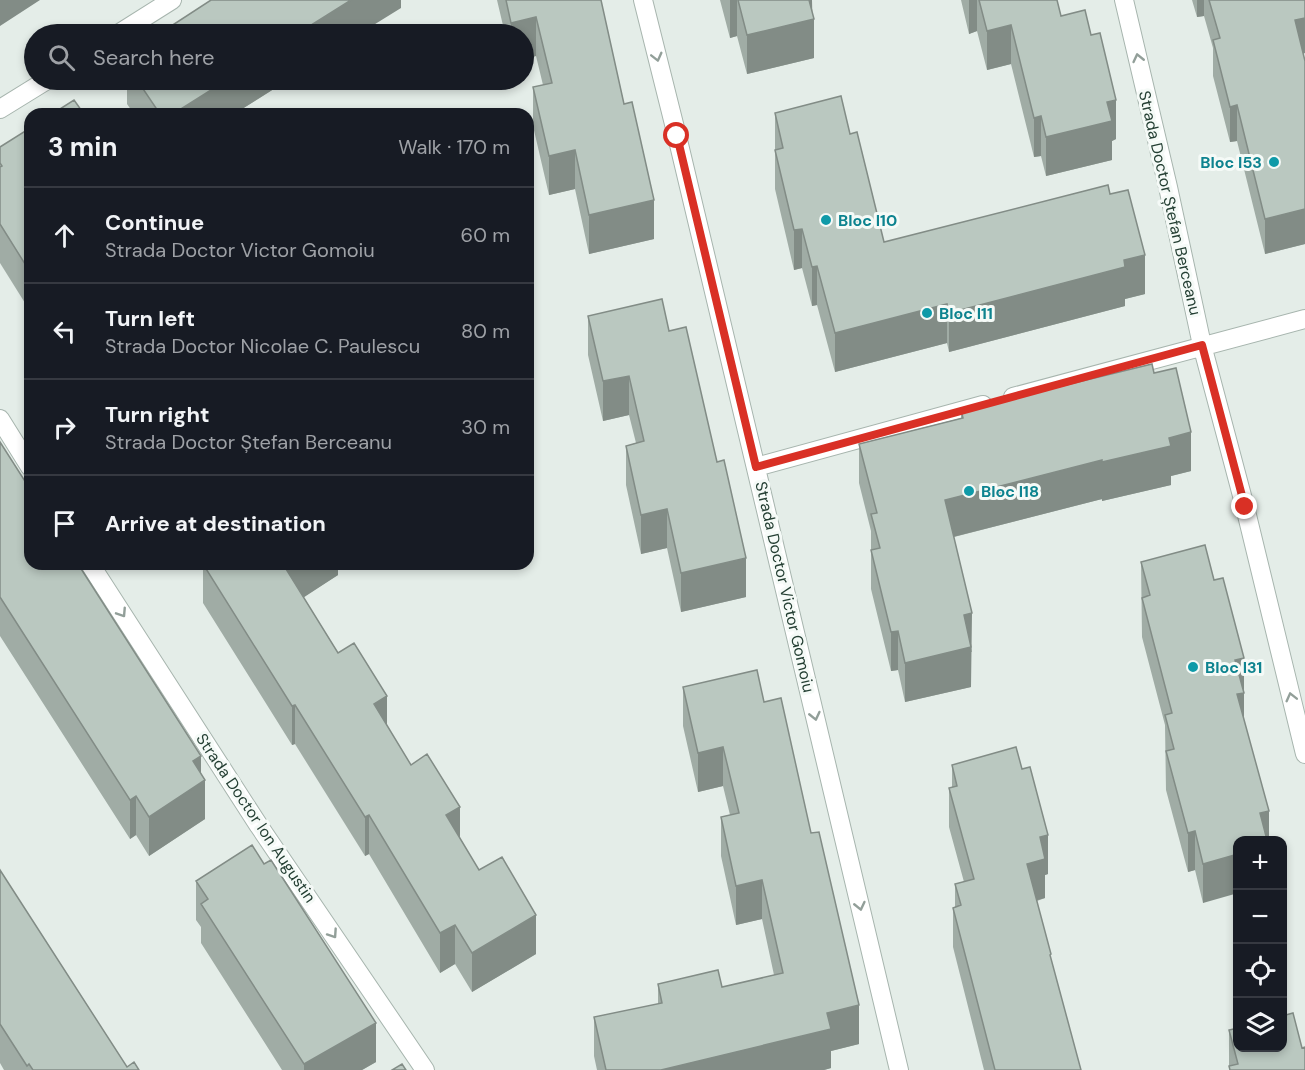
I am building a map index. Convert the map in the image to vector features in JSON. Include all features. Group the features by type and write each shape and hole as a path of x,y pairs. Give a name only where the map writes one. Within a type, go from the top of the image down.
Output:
{"street":[{"path":"134,24 172,0"},
{"name":"Strada Doctor Victor Gomoiu","path":"643,0 899,1070"},
{"name":"Strada Doctor Ștefan Berceanu","path":"1124,0 1202,345 1245,507 1305,754"},
{"path":"0,109 30,90"},
{"path":"756,467 1305,319"},
{"path":"0,419 24,457"},
{"name":"Strada Doctor Ion Augustin","path":"94,570 260,826 425,1070"}],"building":[{"path":"211,0 351,0 313,24 174,24"},
{"path":"506,0 601,0 624,104 632,102 654,200 589,215 575,150 549,156 534,90 534,87 552,83 536,17 511,23"},
{"path":"738,0 809,0 814,19 747,35"},
{"path":"979,0 1057,0 1061,16 1085,10 1091,35 1100,33 1116,100 1107,102 1112,121 1046,137 1041,116 1034,118 1011,25 987,31"},
{"name":"Bloc I53","path":"1209,0 1305,0 1305,18 1295,20 1305,61 1305,209 1265,219 1237,105 1230,107 1213,40 1220,38"},
{"path":"144,90 211,90 183,108 156,108"},
{"path":"841,96 850,134 857,132 884,242 1108,185 1110,194 1128,190 1145,255 1124,260 1125,267 949,313 947,304 835,333 817,266 812,267 802,229 794,230 775,150 783,148 775,113"},
{"path":"74,100 80,108 61,108"},
{"path":"24,132 24,262 0,224 0,167 2,166 0,147"},
{"path":"662,299 669,331 686,327 717,462 724,460 746,558 681,573 667,509 641,515 626,446 644,441 629,376 603,381 588,316"},
{"path":"1152,364 1154,373 1176,368 1191,432 1169,438 1171,446 1102,462 1102,460 945,500 972,613 964,615 971,647 905,663 898,631 891,632 871,550 880,548 871,514 877,513 859,444 963,418 961,410"},
{"path":"0,442 24,480 24,570 82,570 201,756 193,761 205,780 149,817 136,796 130,800 0,597"},
{"path":"1205,545 1214,580 1223,578 1244,658 1235,660 1244,693 1237,694 1269,811 1260,813 1266,836 1233,836 1233,855 1203,864 1195,831 1188,833 1166,751 1174,749 1165,715 1172,713 1142,598 1150,595 1141,562"},
{"path":"207,570 287,570 338,653 354,643 387,696 374,704 411,765 427,754 460,807 446,815 479,870 502,857 536,915 472,953 455,925 440,933 369,815 365,817 295,705 292,706"},
{"path":"757,670 764,702 781,698 811,833 819,832 859,1005 827,1013 831,1029 661,1070 606,1070 594,1017 662,1003 658,984 718,970 722,987 783,973 762,880 736,886 721,817 739,813 723,747 698,753 683,687"},
{"path":"1016,747 1022,769 1030,767 1048,835 1040,837 1045,859 1027,864 1081,1070 995,1070 953,908 961,905 955,884 974,879 949,788 957,786 952,765"},
{"path":"252,845 264,864 271,860 376,1023 304,1064 201,904 208,899 196,881"},
{"path":"0,870 127,1067 134,1062 139,1070 33,1070 29,1064 27,1066 0,1024"},
{"path":"1293,1013 1302,1048 1305,1047 1305,1070 1230,1070 1229,1066 1238,1064 1235,1052 1287,1052 1287,1015"},
{"path":"1233,1029 1233,1045 1229,1030"},
{"path":"402,1064 406,1070 392,1070"}],"place":[{"name":"Bloc I53","path":"1274,162"},
{"name":"Bloc I10","path":"826,220"},
{"name":"Bloc I11","path":"927,313"},
{"name":"Bloc I18","path":"969,491"},
{"name":"Bloc I31","path":"1193,667"}],"route":[{"path":"677,136 756,467 1202,345 1245,507"}]}
